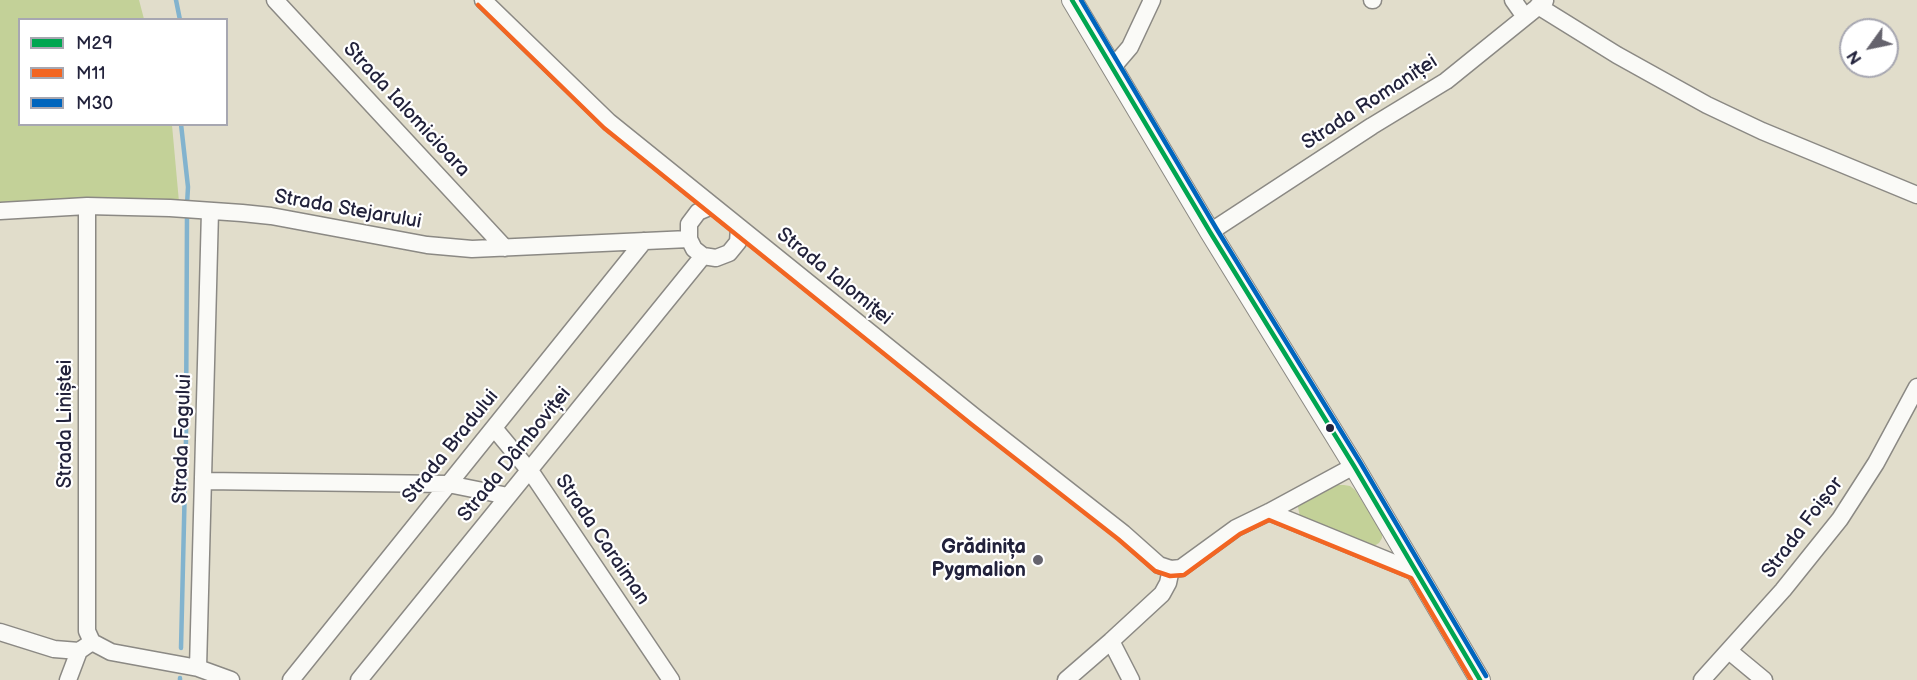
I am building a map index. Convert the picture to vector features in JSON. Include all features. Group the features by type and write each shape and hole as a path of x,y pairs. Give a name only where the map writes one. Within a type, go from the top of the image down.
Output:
{"street":[{"name":"Strada Ialomicioara","path":"275,0 505,248"},
{"name":"Strada Ialomiței","path":"483,0 609,122 967,411 1123,533 1159,565 1171,569"},
{"path":"1072,0 1210,232 1354,466 1480,680"},
{"path":"1112,68 1130,47 1152,0"},
{"path":"1513,0 1537,8 1707,105 1762,131 1917,195"},
{"name":"Strada Romaniței","path":"1210,232 1372,126 1446,81 1537,8"},
{"name":"Strada Stejarului","path":"0,211 87,206 178,209 271,216 427,245 472,249 689,239"},
{"name":"Strada Liniștei","path":"86,646 87,206"},
{"path":"712,206 698,212 689,224 689,239 694,249 703,255 716,258 729,253 738,242 739,228"},
{"name":"Strada Fagului","path":"198,668 203,481 205,211"},
{"name":"Strada Bradului","path":"291,680 644,241"},
{"name":"Strada Dâmboviței","path":"359,680 703,255"},
{"name":"Strada Foișor","path":"1702,680 1783,590 1840,519 1876,463 1917,387"},
{"name":"Strada Caraiman","path":"494,428 529,470 671,680"},
{"path":"1066,680 1162,594 1168,583 1171,569 1181,568 1236,528 1354,466"},
{"path":"203,481 448,484 508,496"},
{"path":"1269,512 1416,572"},
{"path":"0,632 54,649 86,646 198,668 231,680"},
{"path":"1111,641 1131,680"},
{"path":"68,680 86,646"},
{"path":"1729,651 1764,680"}],"green space":[{"path":"0,0 139,0 144,18 18,18 18,126 172,126 179,202 0,206"},
{"path":"1331,485 1350,486 1355,490 1382,532 1379,543 1374,546 1366,545 1300,517 1298,507 1303,500"}],"waterway":[{"path":"176,0 180,18"},
{"path":"181,126 188,187 187,205"},
{"path":"181,648 186,439 187,214"}],"transit line":[{"name":"M29","path":"1072,0 1210,232 1354,466 1480,680"},
{"name":"M30","path":"1081,0 1216,228 1360,462 1486,676"},
{"name":"M11","path":"478,5 604,128 1155,571 1170,576 1184,575 1240,534 1269,520 1411,578 1471,680"}],"place":[{"name":"Grădinița Pygmalion","path":"1038,560"}]}
